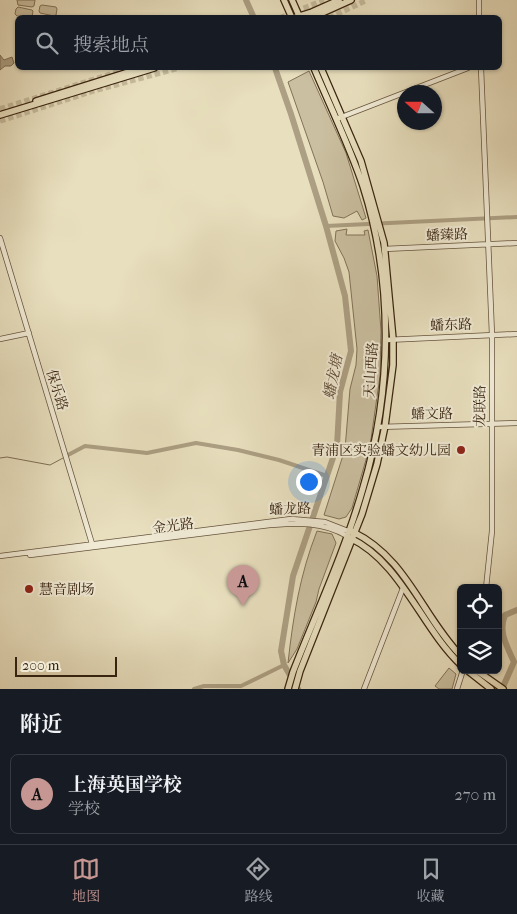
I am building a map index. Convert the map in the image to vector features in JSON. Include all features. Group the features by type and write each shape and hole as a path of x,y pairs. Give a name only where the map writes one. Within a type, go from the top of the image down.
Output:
{"main road":[{"path":"284,0 295,15"},
{"path":"292,0 296,15"},
{"path":"301,15 339,0"},
{"path":"318,15 351,0"},
{"path":"0,114 135,70"},
{"path":"0,114 147,70"},
{"name":"天山西路","path":"295,689 300,671 354,536 377,464 385,426 393,338 384,249 379,226 315,70"},
{"name":"天山西路","path":"288,689 363,489 378,427 384,390 386,340 374,216 361,161 322,70"},
{"name":"蟠龙路","path":"347,533 379,548 396,566 457,651"},
{"name":"蟠龙路","path":"354,536 380,558 447,650 457,661"},
{"path":"472,674 493,686 503,689"},
{"path":"480,674 493,686"}],"street":[{"path":"479,0 479,15"},
{"path":"336,119 463,70"},
{"name":"龙联路","path":"481,70 492,335 492,531 486,584"},
{"name":"保乐路","path":"0,238 93,546"},
{"name":"蟠臻路","path":"377,249 517,242"},
{"path":"0,339 29,333"},
{"name":"蟠东路","path":"386,340 393,338 517,334"},
{"name":"蟠文路","path":"378,427 517,423"},
{"name":"蟠龙路","path":"93,546 300,521 324,524 347,533"},
{"path":"0,557 93,546"},
{"path":"364,689 403,588"},
{"path":"457,689 463,674"}],"shaded area":[{"path":"17,0 35,0 34,6 18,5"},
{"path":"40,6 56,7 56,15 40,13"},
{"path":"18,7 32,10 32,15 16,15"},
{"path":"0,55 4,60 12,57 14,63 0,70"},
{"path":"309,71 346,153 366,218 362,220 357,211 344,218 333,216 288,82"},
{"path":"347,229 346,235 365,235 364,231 368,230 377,276 381,331 380,376 370,446 352,508 346,517 339,519 324,515 345,449 350,389 356,365 357,349 349,272 335,241 336,231"},
{"path":"317,531 332,534 336,543 316,602 297,649 288,663 298,596 306,563"},
{"path":"449,668 456,674 452,689 439,689 435,686"}],"waterway":[{"name":"蟠龙塘","path":"246,0 253,15"},
{"name":"蟠龙塘","path":"276,70 326,226 345,296 351,351 340,392 337,446 293,576 281,651 284,665 298,689"},
{"path":"326,226 517,217"},
{"path":"68,455 85,446 147,453 196,443 238,450 279,460 327,476"},
{"path":"0,458 7,457 50,465 63,458"},
{"name":"蟠龙塘","path":"502,689 514,662 504,639 503,621 505,615 517,610"},
{"path":"194,689 204,686 241,686 284,665"}],"tunnel":[{"path":"287,15 324,0"},
{"path":"335,15 367,0"},
{"path":"0,109 124,70"},
{"path":"0,121 93,91 172,70"}],"place":[{"name":"青浦区实验蟠文幼儿园","path":"461,450"},
{"name":"慧音剧场","path":"29,589"},
{"name":"上海英国学校","path":"243,606"}]}
